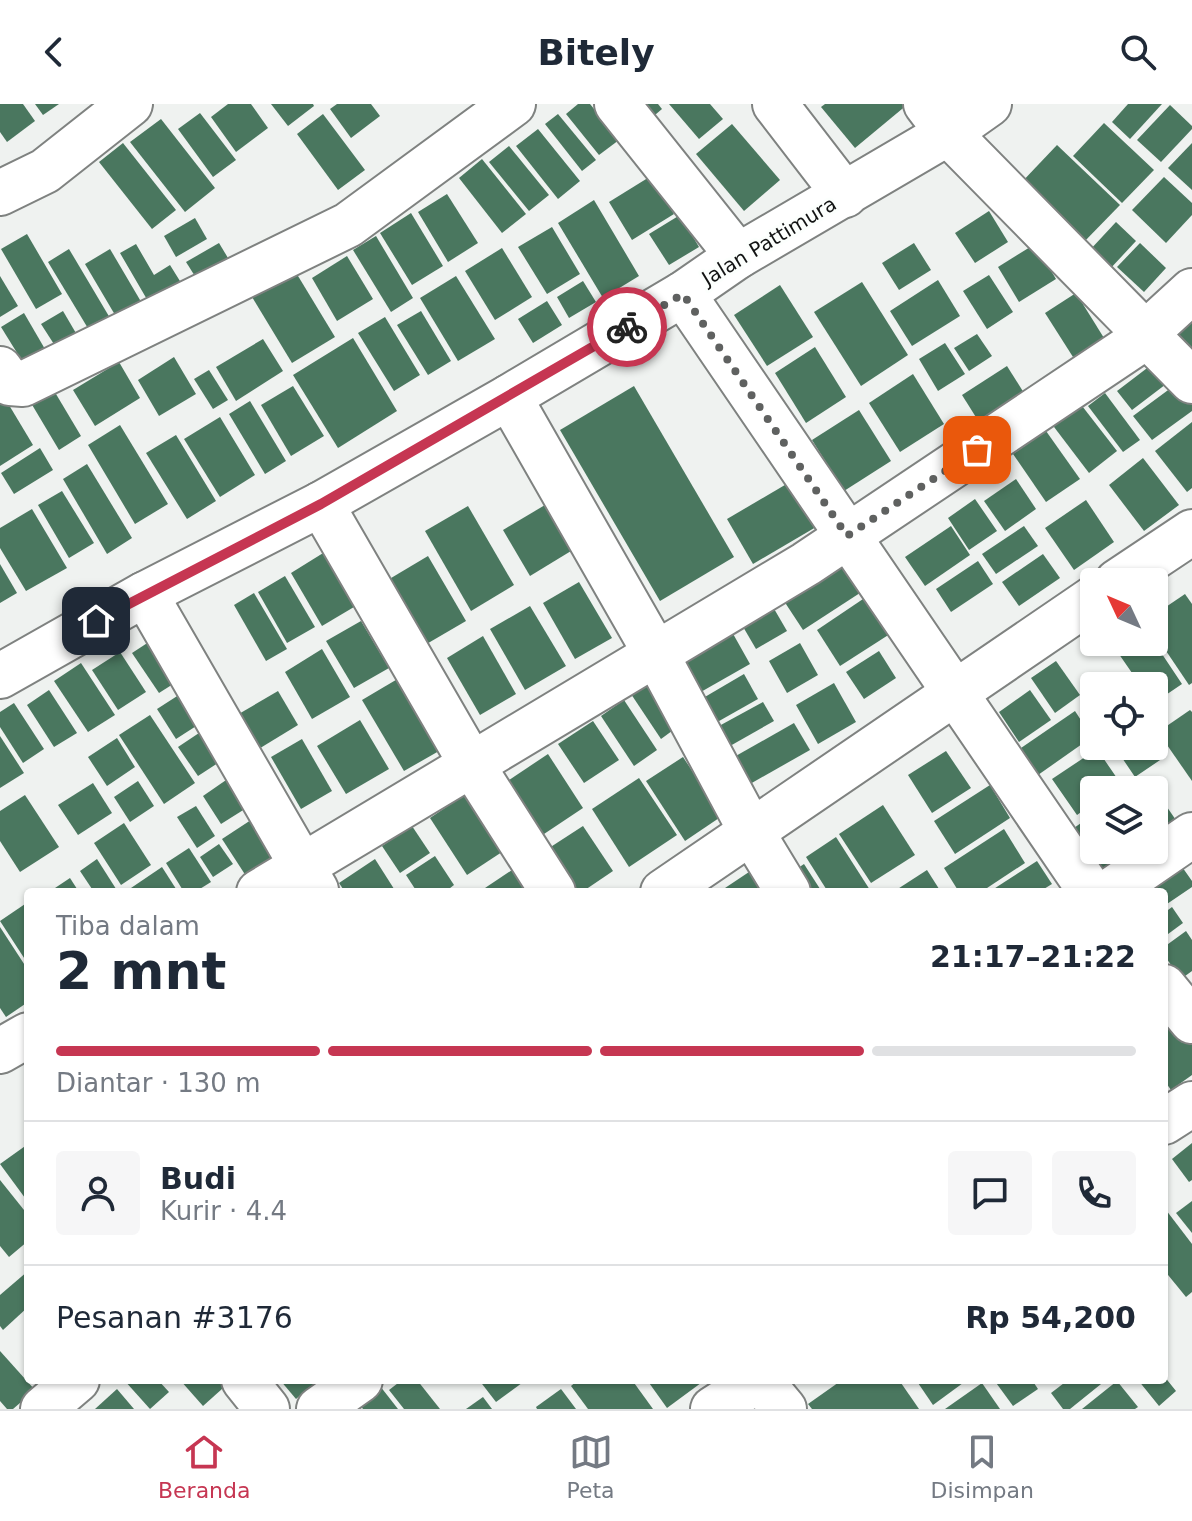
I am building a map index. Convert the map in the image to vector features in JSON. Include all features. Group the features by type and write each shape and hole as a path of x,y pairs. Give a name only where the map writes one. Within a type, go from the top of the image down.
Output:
{"street":[{"path":"0,193 45,171 130,104"},
{"path":"0,369 10,383 23,384 348,225 513,104"},
{"path":"617,104 738,256"},
{"path":"775,104 845,195"},
{"name":"Jalan Pattimura","path":"0,676 145,594 321,504 509,397 683,294 738,256 845,195 937,119 989,104"},
{"path":"937,119 1192,381"},
{"path":"275,888 310,879 472,765 806,564 1132,346 1192,291"},
{"path":"683,294 1088,888"},
{"path":"509,397 786,888"},
{"path":"321,504 472,765 550,888"},
{"path":"1138,568 1192,532"},
{"path":"145,594 310,879"},
{"path":"669,888 1080,607"},
{"path":"1115,888 1192,835"},
{"path":"1168,992 1192,1021"},
{"path":"0,1051 24,1037"},
{"path":"1168,1119 1192,1104"},
{"path":"43,1409 72,1384"},
{"path":"247,1384 267,1409"},
{"path":"319,1409 354,1384"},
{"path":"713,1409 753,1384"},
{"path":"762,1384 784,1409"}],"building":[{"path":"0,104 23,104 35,121 7,142 0,132"},
{"path":"35,104 59,104 43,115"},
{"path":"228,104 251,104 268,128 236,152 211,117"},
{"path":"271,104 313,104 314,106 288,126"},
{"path":"337,104 371,104 380,116 351,138 330,109"},
{"path":"578,104 590,104 619,140 599,155 566,114"},
{"path":"624,104 658,104 662,109 642,126"},
{"path":"669,104 710,104 723,119 699,139"},
{"path":"825,104 908,104 855,148 821,107"},
{"path":"1128,104 1162,104 1130,139 1112,122"},
{"path":"1170,105 1192,129 1161,162 1137,140"},
{"path":"200,113 236,160 213,177 178,129"},
{"path":"323,114 365,170 338,190 297,134"},
{"path":"558,114 596,160 582,171 545,124"},
{"path":"161,119 215,188 185,212 130,142"},
{"path":"1104,123 1154,170 1122,203 1073,156"},
{"path":"732,124 780,180 744,211 696,154"},
{"path":"538,129 580,181 558,199 516,146"},
{"path":"123,143 176,210 152,229 99,162"},
{"path":"1192,143 1192,190 1168,168"},
{"path":"1057,145 1120,205 1082,244 1019,185"},
{"path":"509,146 549,195 529,211 489,162"},
{"path":"482,159 526,214 502,233 459,178"},
{"path":"651,176 674,214 632,240 609,202"},
{"path":"1164,177 1192,203 1192,215 1166,243 1132,210"},
{"path":"447,194 478,243 448,262 418,212"},
{"path":"594,200 639,276 603,298 558,223"},
{"path":"989,211 1008,242 975,263 955,233"},
{"path":"411,213 443,266 412,285 380,233"},
{"path":"680,215 699,247 669,265 649,234"},
{"path":"195,218 207,239 176,257 164,236"},
{"path":"1116,222 1136,241 1109,270 1089,251"},
{"path":"552,227 580,274 547,294 518,247"},
{"path":"27,234 62,294 36,309 1,249"},
{"path":"376,236 413,298 391,312 353,250"},
{"path":"219,243 237,273 205,292 186,262"},
{"path":"914,243 931,270 899,290 882,263"},
{"path":"1140,243 1166,268 1144,292 1117,267"},
{"path":"136,244 154,275 170,265 188,294 152,308 120,253"},
{"path":"1035,244 1056,279 1019,302 998,267"},
{"path":"502,248 532,297 495,320 465,271"},
{"path":"69,249 110,318 89,330 48,262"},
{"path":"110,249 143,305 118,320 85,264"},
{"path":"347,256 373,299 337,321 312,278"},
{"path":"295,271 335,337 292,363 252,297"},
{"path":"989,275 1013,312 987,329 963,291"},
{"path":"0,276 18,306 0,317"},
{"path":"456,276 495,339 458,361 420,298"},
{"path":"938,280 960,316 912,346 890,311"},
{"path":"583,281 596,302 569,318 557,297"},
{"path":"862,282 908,355 861,386 814,312"},
{"path":"780,285 813,337 767,366 734,315"},
{"path":"1076,293 1104,338 1073,357 1045,313"},
{"path":"547,301 562,325 533,343 518,319"},
{"path":"63,311 80,340 59,352 41,324"},
{"path":"421,311 451,361 428,375 397,325"},
{"path":"24,313 49,356 27,369 1,327"},
{"path":"1192,315 1192,352 1174,334"},
{"path":"385,317 420,375 394,391 358,333"},
{"path":"977,334 992,356 969,371 954,348"},
{"path":"353,338 397,411 338,448 293,375"},
{"path":"263,339 283,371 236,401 216,367"},
{"path":"945,343 965,374 938,391 919,359"},
{"path":"815,347 846,397 806,423 775,373"},
{"path":"174,357 196,394 159,416 138,380"},
{"path":"1159,359 1174,378 1132,410 1117,391"},
{"path":"119,362 140,398 95,426 73,390"},
{"path":"1007,366 1024,393 979,422 962,395"},
{"path":"209,370 228,400 213,409 194,379"},
{"path":"913,374 944,424 900,452 869,403"},
{"path":"1179,382 1192,400 1192,411 1152,440 1133,416"},
{"path":"293,386 324,436 291,456 261,405"},
{"path":"634,386 734,557 660,601 560,430"},
{"path":"53,389 81,436 59,450 31,403"},
{"path":"0,390 33,445 0,466"},
{"path":"1105,393 1140,440 1123,452 1088,406"},
{"path":"250,401 286,461 265,474 229,414"},
{"path":"1079,402 1117,451 1089,473 1051,423"},
{"path":"859,410 891,461 844,491 812,440"},
{"path":"220,417 255,475 220,497 184,439"},
{"path":"1192,422 1192,488 1187,492 1155,451"},
{"path":"120,425 168,504 135,524 88,445"},
{"path":"1046,431 1080,479 1046,502 1013,454"},
{"path":"176,435 216,501 187,519 146,453"},
{"path":"40,448 53,470 14,494 1,473"},
{"path":"1143,458 1179,505 1144,531 1109,485"},
{"path":"87,464 132,538 107,554 63,479"},
{"path":"1016,479 1036,509 1005,531 984,501"},
{"path":"790,482 816,527 753,564 727,519"},
{"path":"62,491 94,543 69,558 38,505"},
{"path":"975,499 997,531 969,550 948,518"},
{"path":"1086,500 1114,542 1074,570 1045,528"},
{"path":"545,505 571,551 530,576 503,530"},
{"path":"468,506 514,585 471,611 425,531"},
{"path":"32,509 67,568 26,591 0,548 0,528"},
{"path":"951,526 970,555 925,586 905,557"},
{"path":"1024,526 1038,546 996,574 982,554"},
{"path":"328,550 359,604 322,626 291,573"},
{"path":"1043,554 1060,578 1019,606 1002,582"},
{"path":"428,556 466,621 418,649 381,584"},
{"path":"843,559 863,591 803,630 782,598"},
{"path":"978,561 993,584 951,612 936,589"},
{"path":"0,564 17,593 0,603"},
{"path":"285,576 315,627 287,643 258,592"},
{"path":"579,582 612,638 575,659 543,603"},
{"path":"254,593 287,649 266,661 234,605"},
{"path":"1185,594 1192,604 1192,683 1189,685 1168,654 1168,606"},
{"path":"869,595 893,632 840,666 817,630"},
{"path":"530,606 566,666 525,690 490,629"},
{"path":"773,607 787,631 756,649 742,625"},
{"path":"361,621 389,668 354,688 326,641"},
{"path":"732,632 750,664 692,697 674,665"},
{"path":"483,636 516,694 480,715 447,658"},
{"path":"155,638 181,679 159,693 132,653"},
{"path":"800,643 818,675 787,693 769,661"},
{"path":"322,649 350,697 312,719 285,672"},
{"path":"879,651 896,678 864,699 846,672"},
{"path":"120,652 146,692 118,710 92,670"},
{"path":"1120,656 1163,656 1182,684 1168,694 1168,672 1131,672"},
{"path":"1056,661 1080,695 1055,713 1031,678"},
{"path":"81,663 115,715 88,732 54,681"},
{"path":"411,671 453,743 404,771 362,700"},
{"path":"744,674 758,699 712,725 698,701"},
{"path":"658,676 687,720 661,739 631,694"},
{"path":"834,683 856,722 818,744 796,705"},
{"path":"49,690 77,733 54,747 27,705"},
{"path":"1030,690 1051,720 1019,742 999,712"},
{"path":"185,691 204,721 176,739 157,709"},
{"path":"278,691 298,725 257,750 237,715"},
{"path":"624,700 657,750 634,766 601,716"},
{"path":"763,702 774,721 730,746 719,726"},
{"path":"14,703 44,749 23,763 0,727 0,712"},
{"path":"1190,710 1192,712 1192,781 1168,746 1168,725"},
{"path":"1075,711 1080,719 1080,745 1038,775 1021,748"},
{"path":"150,715 195,783 164,804 119,735"},
{"path":"360,720 389,769 346,794 317,746"},
{"path":"593,721 619,760 584,783 558,744"},
{"path":"794,723 810,750 750,784 734,757"},
{"path":"202,731 221,761 198,776 178,747"},
{"path":"0,736 24,773 0,788"},
{"path":"117,738 135,767 107,786 88,757"},
{"path":"302,739 332,791 301,809 271,757"},
{"path":"946,751 971,788 932,813 908,775"},
{"path":"548,754 583,808 538,838 503,784"},
{"path":"683,757 722,816 685,841 646,781"},
{"path":"1080,760 1105,760 1116,776 1080,776 1080,813 1077,815 1052,779"},
{"path":"1123,760 1160,760 1136,776"},
{"path":"229,778 248,807 221,824 203,796"},
{"path":"639,778 677,835 629,867 592,809"},
{"path":"138,781 154,806 130,822 114,797"},
{"path":"93,783 112,813 78,835 58,805"},
{"path":"990,785 1010,818 955,854 934,821"},
{"path":"467,793 505,850 467,875 430,818"},
{"path":"25,795 59,847 20,872 0,841 0,811"},
{"path":"883,805 915,855 871,883 839,834"},
{"path":"196,806 215,836 197,848 177,817"},
{"path":"1168,809 1180,826 1168,834"},
{"path":"251,820 275,857 246,876 222,839"},
{"path":"124,823 151,865 121,885 94,843"},
{"path":"1080,824 1080,843 1071,830"},
{"path":"412,826 430,853 400,873 382,846"},
{"path":"583,826 613,871 588,888 571,888 546,850"},
{"path":"1004,829 1025,863 987,888 956,888 944,868"},
{"path":"836,837 869,888 825,888 806,857"},
{"path":"219,844 233,864 213,877 200,857"},
{"path":"189,848 211,882 201,888 182,888 166,863"},
{"path":"1173,854 1192,881 1192,887 1168,903 1168,888 1126,888 1159,864 1168,864 1168,858"},
{"path":"435,856 454,885 450,888 414,888 406,875"},
{"path":"97,859 115,888 91,888 80,871"},
{"path":"375,859 393,888 342,888 339,883"},
{"path":"1037,861 1052,884 1046,888 995,888"},
{"path":"804,864 819,888 794,888 786,876"},
{"path":"1094,864 1125,864 1104,878"},
{"path":"162,867 175,888 131,888"},
{"path":"515,868 528,888 485,888"},
{"path":"927,870 938,888 899,888"},
{"path":"749,872 759,888 725,888"},
{"path":"70,878 76,888 55,888"},
{"path":"24,905 24,958 0,921"},
{"path":"1172,907 1183,923 1168,934 1168,910"},
{"path":"0,927 24,964 24,1005 6,1017 0,1008"},
{"path":"1186,931 1192,940 1192,971 1181,979 1168,961 1168,944"},
{"path":"1168,1009 1192,1042 1192,1075 1171,1090 1168,1086"},
{"path":"1192,1143 1192,1180 1189,1182 1172,1159"},
{"path":"24,1147 24,1197 0,1164"},
{"path":"0,1180 24,1210 24,1244 9,1257 0,1246"},
{"path":"1192,1201 1192,1233 1176,1213"},
{"path":"1168,1213 1192,1244 1192,1292 1186,1297 1168,1275"},
{"path":"24,1274 24,1311 3,1330 0,1326 0,1295"},
{"path":"0,1351 24,1378 24,1384 30,1384 35,1390 13,1409 7,1409 0,1401"},
{"path":"1168,1381 1176,1391 1159,1406 1141,1384 1168,1384"},
{"path":"128,1384 162,1384 169,1392 150,1409"},
{"path":"184,1384 228,1384 203,1406"},
{"path":"283,1384 314,1384 296,1399"},
{"path":"397,1384 420,1384 440,1409 404,1409 389,1390"},
{"path":"482,1384 521,1384 496,1402"},
{"path":"635,1384 653,1409 588,1409 571,1386"},
{"path":"650,1384 700,1384 667,1408"},
{"path":"836,1384 902,1384 919,1409 812,1409 808,1404"},
{"path":"919,1384 962,1384 933,1405"},
{"path":"983,1384 1000,1409 945,1409"},
{"path":"997,1384 1035,1384 1038,1389 1013,1406"},
{"path":"1063,1384 1101,1384 1070,1409 1063,1409 1051,1393"},
{"path":"1113,1384 1119,1384 1138,1407 1135,1409 1082,1409"},
{"path":"380,1386 398,1409 363,1409 358,1403"},
{"path":"117,1389 134,1409 95,1409"},
{"path":"561,1389 576,1409 537,1409 536,1407"},
{"path":"483,1397 492,1409 466,1409"}],"way so far":[{"path":"627,327 683,294 847,536 977,450"}],"route":[{"path":"96,621 321,504 627,327"}]}
